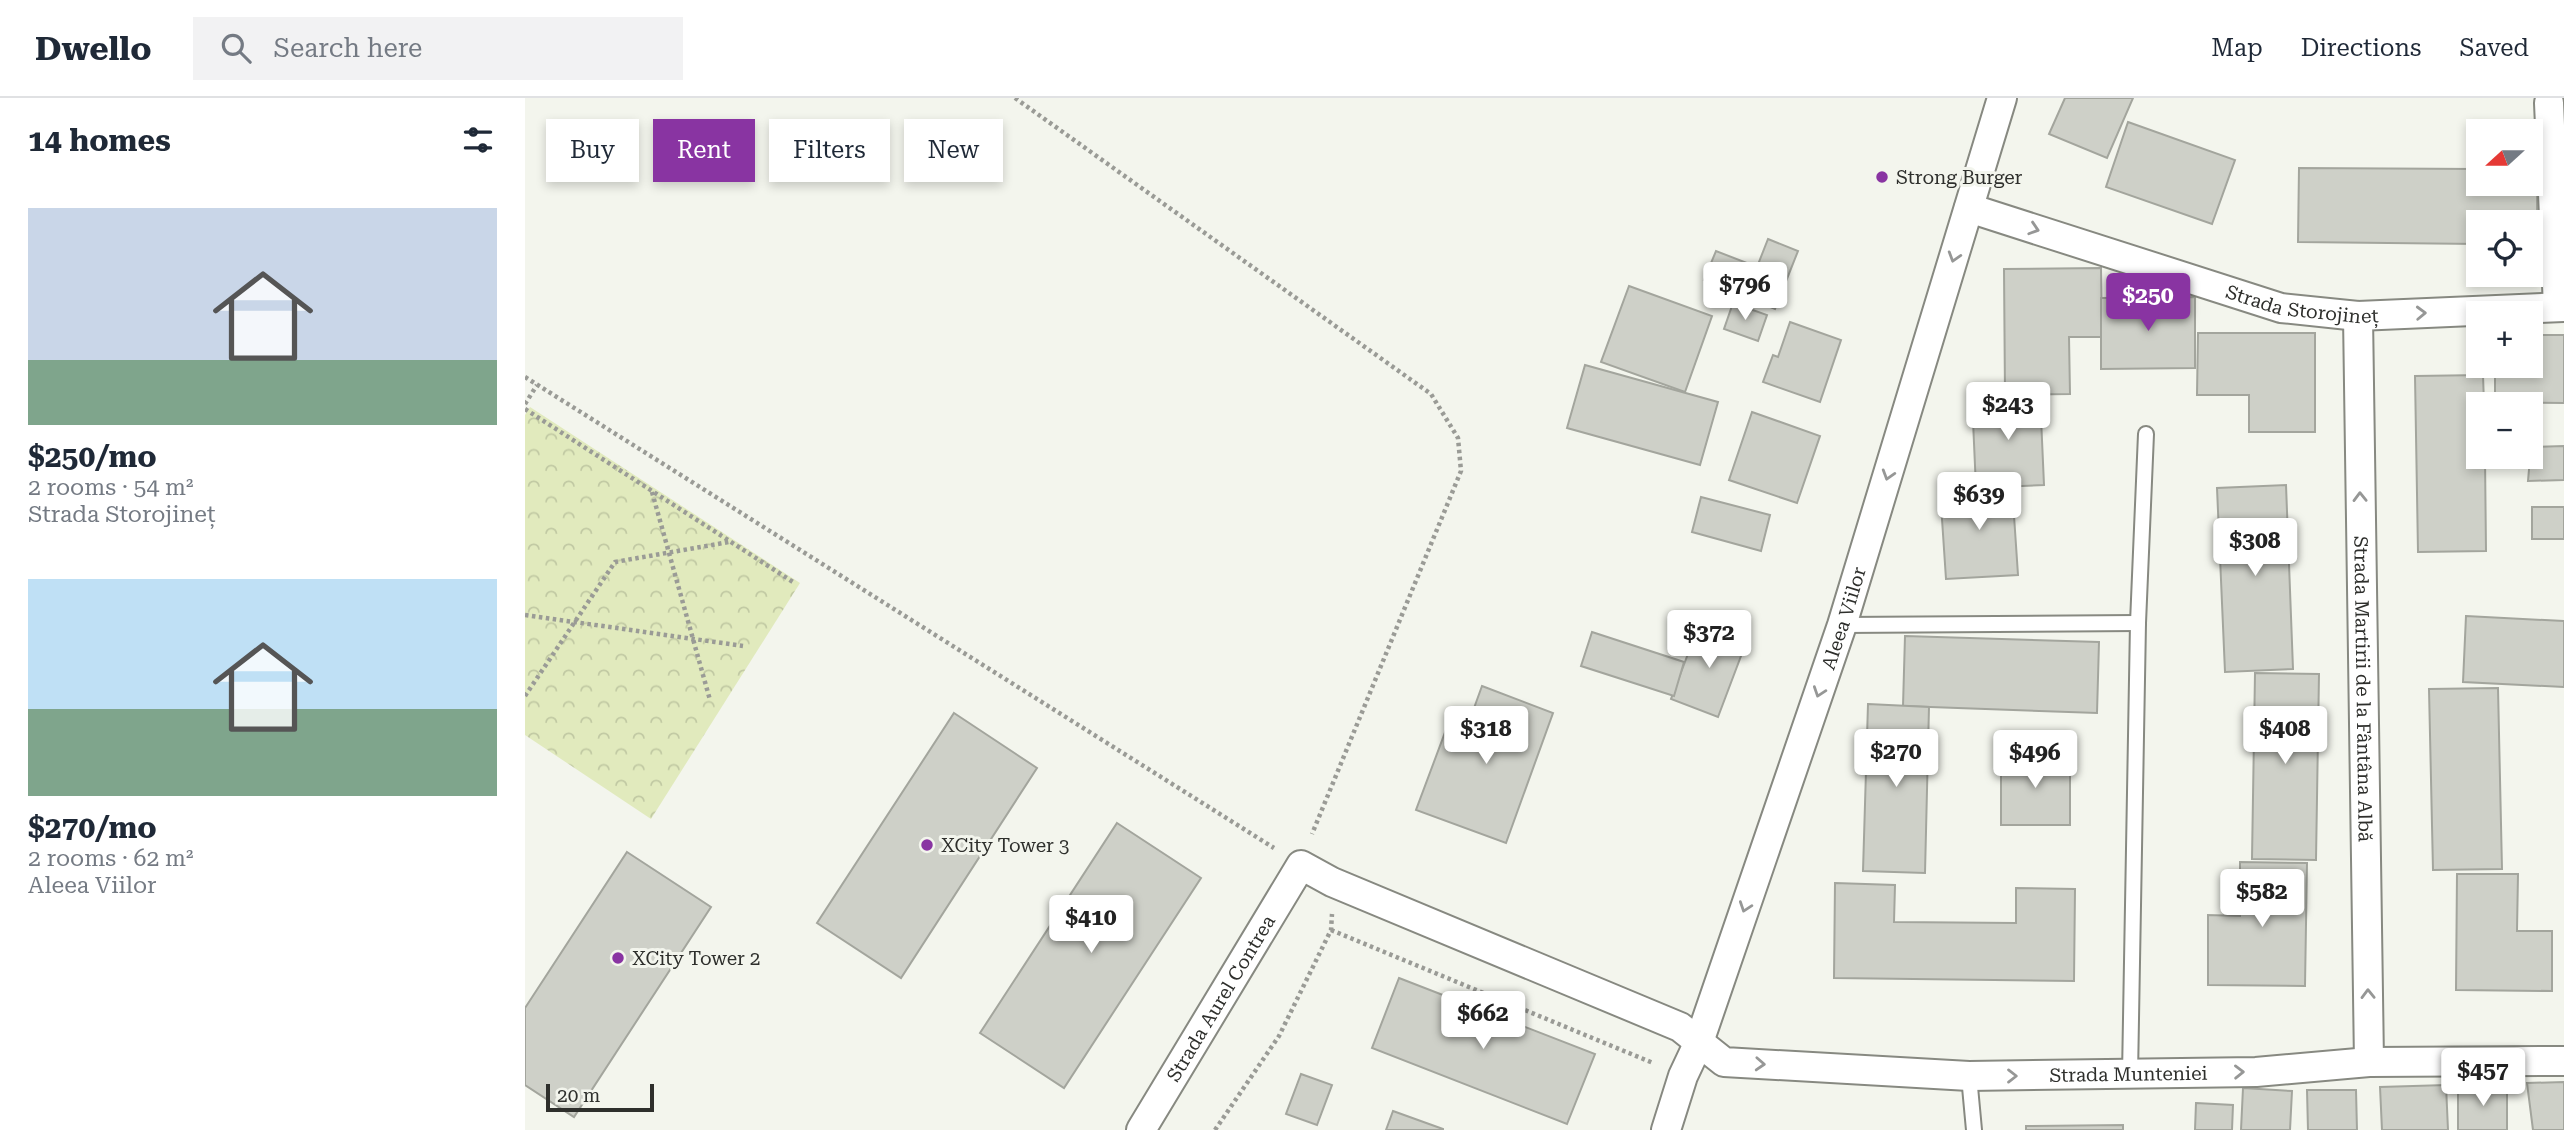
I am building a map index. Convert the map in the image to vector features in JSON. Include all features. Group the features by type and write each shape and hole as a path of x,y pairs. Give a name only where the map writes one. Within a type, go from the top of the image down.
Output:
{"street":[{"name":"Aleea Viilor","path":"1666,1130 1682,1076 1699,1042 1842,625 2002,98"},
{"path":"2549,103 2561,307"},
{"name":"Strada Storojineț","path":"1969,208 2281,308 2358,316 2561,307"},
{"name":"Strada Martirii de la Fântâna Albă","path":"2358,316 2369,1062"},
{"name":"Strada Munteniei","path":"1301,865 1332,882 1680,1027 1724,1062 1969,1076 2256,1072 2369,1062 2564,1061"},
{"name":"Strada Aurel Contrea","path":"1141,1130 1301,865"}],"lane":[{"path":"2130,1075 2139,623 2146,434"},
{"path":"1842,625 2139,623"},
{"path":"1969,1076 1974,1130"}],"path":[{"path":"525,377 1301,865 1461,471 1458,438 1431,394 1015,98"},
{"path":"537,385 525,406 793,582"},
{"path":"652,491 710,699"},
{"path":"525,695 615,562 730,541"},
{"path":"525,615 743,646"},
{"path":"1215,1130 1279,1036 1331,930 1332,882"},
{"path":"1331,930 1682,1076"}],"green space":[{"path":"530,407 800,583 651,819 525,735 525,415"}],"building":[{"path":"2065,98 2133,98 2107,158 2049,134"},
{"path":"2128,122 2235,160 2212,224 2106,187"},
{"path":"2299,168 2466,169 2466,196 2537,196 2537,210 2466,210 2466,244 2298,242"},
{"path":"1768,239 1798,251 1775,309 1704,280 1716,251 1757,267"},
{"path":"2101,268 2102,337 2069,337 2070,394 2005,395 2004,269"},
{"path":"1629,286 1712,316 1685,392 1601,362"},
{"path":"2195,297 2195,368 2101,369 2101,298"},
{"path":"1733,303 1767,315 1758,341 1724,329"},
{"path":"1790,322 1841,340 1820,402 1763,382 1773,355 1778,357"},
{"path":"2198,333 2315,333 2315,432 2249,432 2249,395 2197,395"},
{"path":"2543,335 2564,335 2564,403 2543,403 2543,392 2495,392 2495,378 2543,378"},
{"path":"1585,365 1718,402 1700,465 1567,428"},
{"path":"2466,375 2466,378 2483,378 2484,392 2466,392 2466,469 2485,469 2486,551 2418,552 2415,376"},
{"path":"2040,395 2044,485 1976,488 1972,398"},
{"path":"1752,412 1820,436 1797,503 1729,480"},
{"path":"2564,446 2564,480 2528,481 2529,469 2543,469 2543,447"},
{"path":"2286,485 2293,669 2225,672 2217,488"},
{"path":"2012,486 2018,575 1946,579 1940,489"},
{"path":"1701,497 1770,515 1761,551 1692,532"},
{"path":"2532,507 2564,507 2564,539 2532,539"},
{"path":"2466,616 2564,621 2564,687 2463,682"},
{"path":"1700,622 1747,640 1718,717 1671,699"},
{"path":"1592,632 1684,662 1674,696 1581,666"},
{"path":"1905,636 2099,642 2097,713 1903,706"},
{"path":"2255,673 2319,674 2316,860 2252,859"},
{"path":"1482,686 1553,713 1506,843 1416,810 1447,727 1465,733"},
{"path":"2498,688 2502,869 2433,870 2429,689"},
{"path":"1868,704 1929,707 1925,873 1863,871"},
{"name":"XCity Tower 3","path":"954,713 1037,768 901,978 817,923"},
{"path":"2001,755 2070,756 2070,825 2001,825"},
{"path":"1117,823 1201,878 1064,1088 980,1033"},
{"name":"XCity Tower 2","path":"627,852 711,907 574,1117 525,1085 525,1008"},
{"path":"2240,862 2307,863 2305,986 2208,985 2208,915 2240,916"},
{"path":"2457,874 2518,874 2517,931 2552,931 2552,991 2456,990"},
{"path":"1835,883 1895,885 1894,922 2016,923 2016,888 2075,889 2074,981 1834,978"},
{"path":"1399,978 1595,1054 1567,1124 1372,1048"},
{"path":"1301,1074 1332,1085 1317,1125 1286,1114"},
{"path":"2564,1082 2564,1130 2533,1130 2527,1083"},
{"path":"2446,1085 2448,1130 2382,1130 2380,1087"},
{"path":"2458,1086 2507,1086 2507,1130 2458,1130"},
{"path":"2243,1088 2292,1091 2290,1130 2241,1130"},
{"path":"2307,1090 2356,1090 2357,1130 2308,1130"},
{"path":"2196,1103 2233,1105 2232,1130 2195,1130"},
{"path":"1393,1111 1443,1129 1443,1130 1386,1130"},
{"path":"2123,1125 2123,1130 2026,1130 2026,1126"}],"place":[{"name":"Strong Burger","path":"1882,177"},
{"name":"XCity Tower 3","path":"927,845"},
{"name":"XCity Tower 2","path":"618,958"}]}
